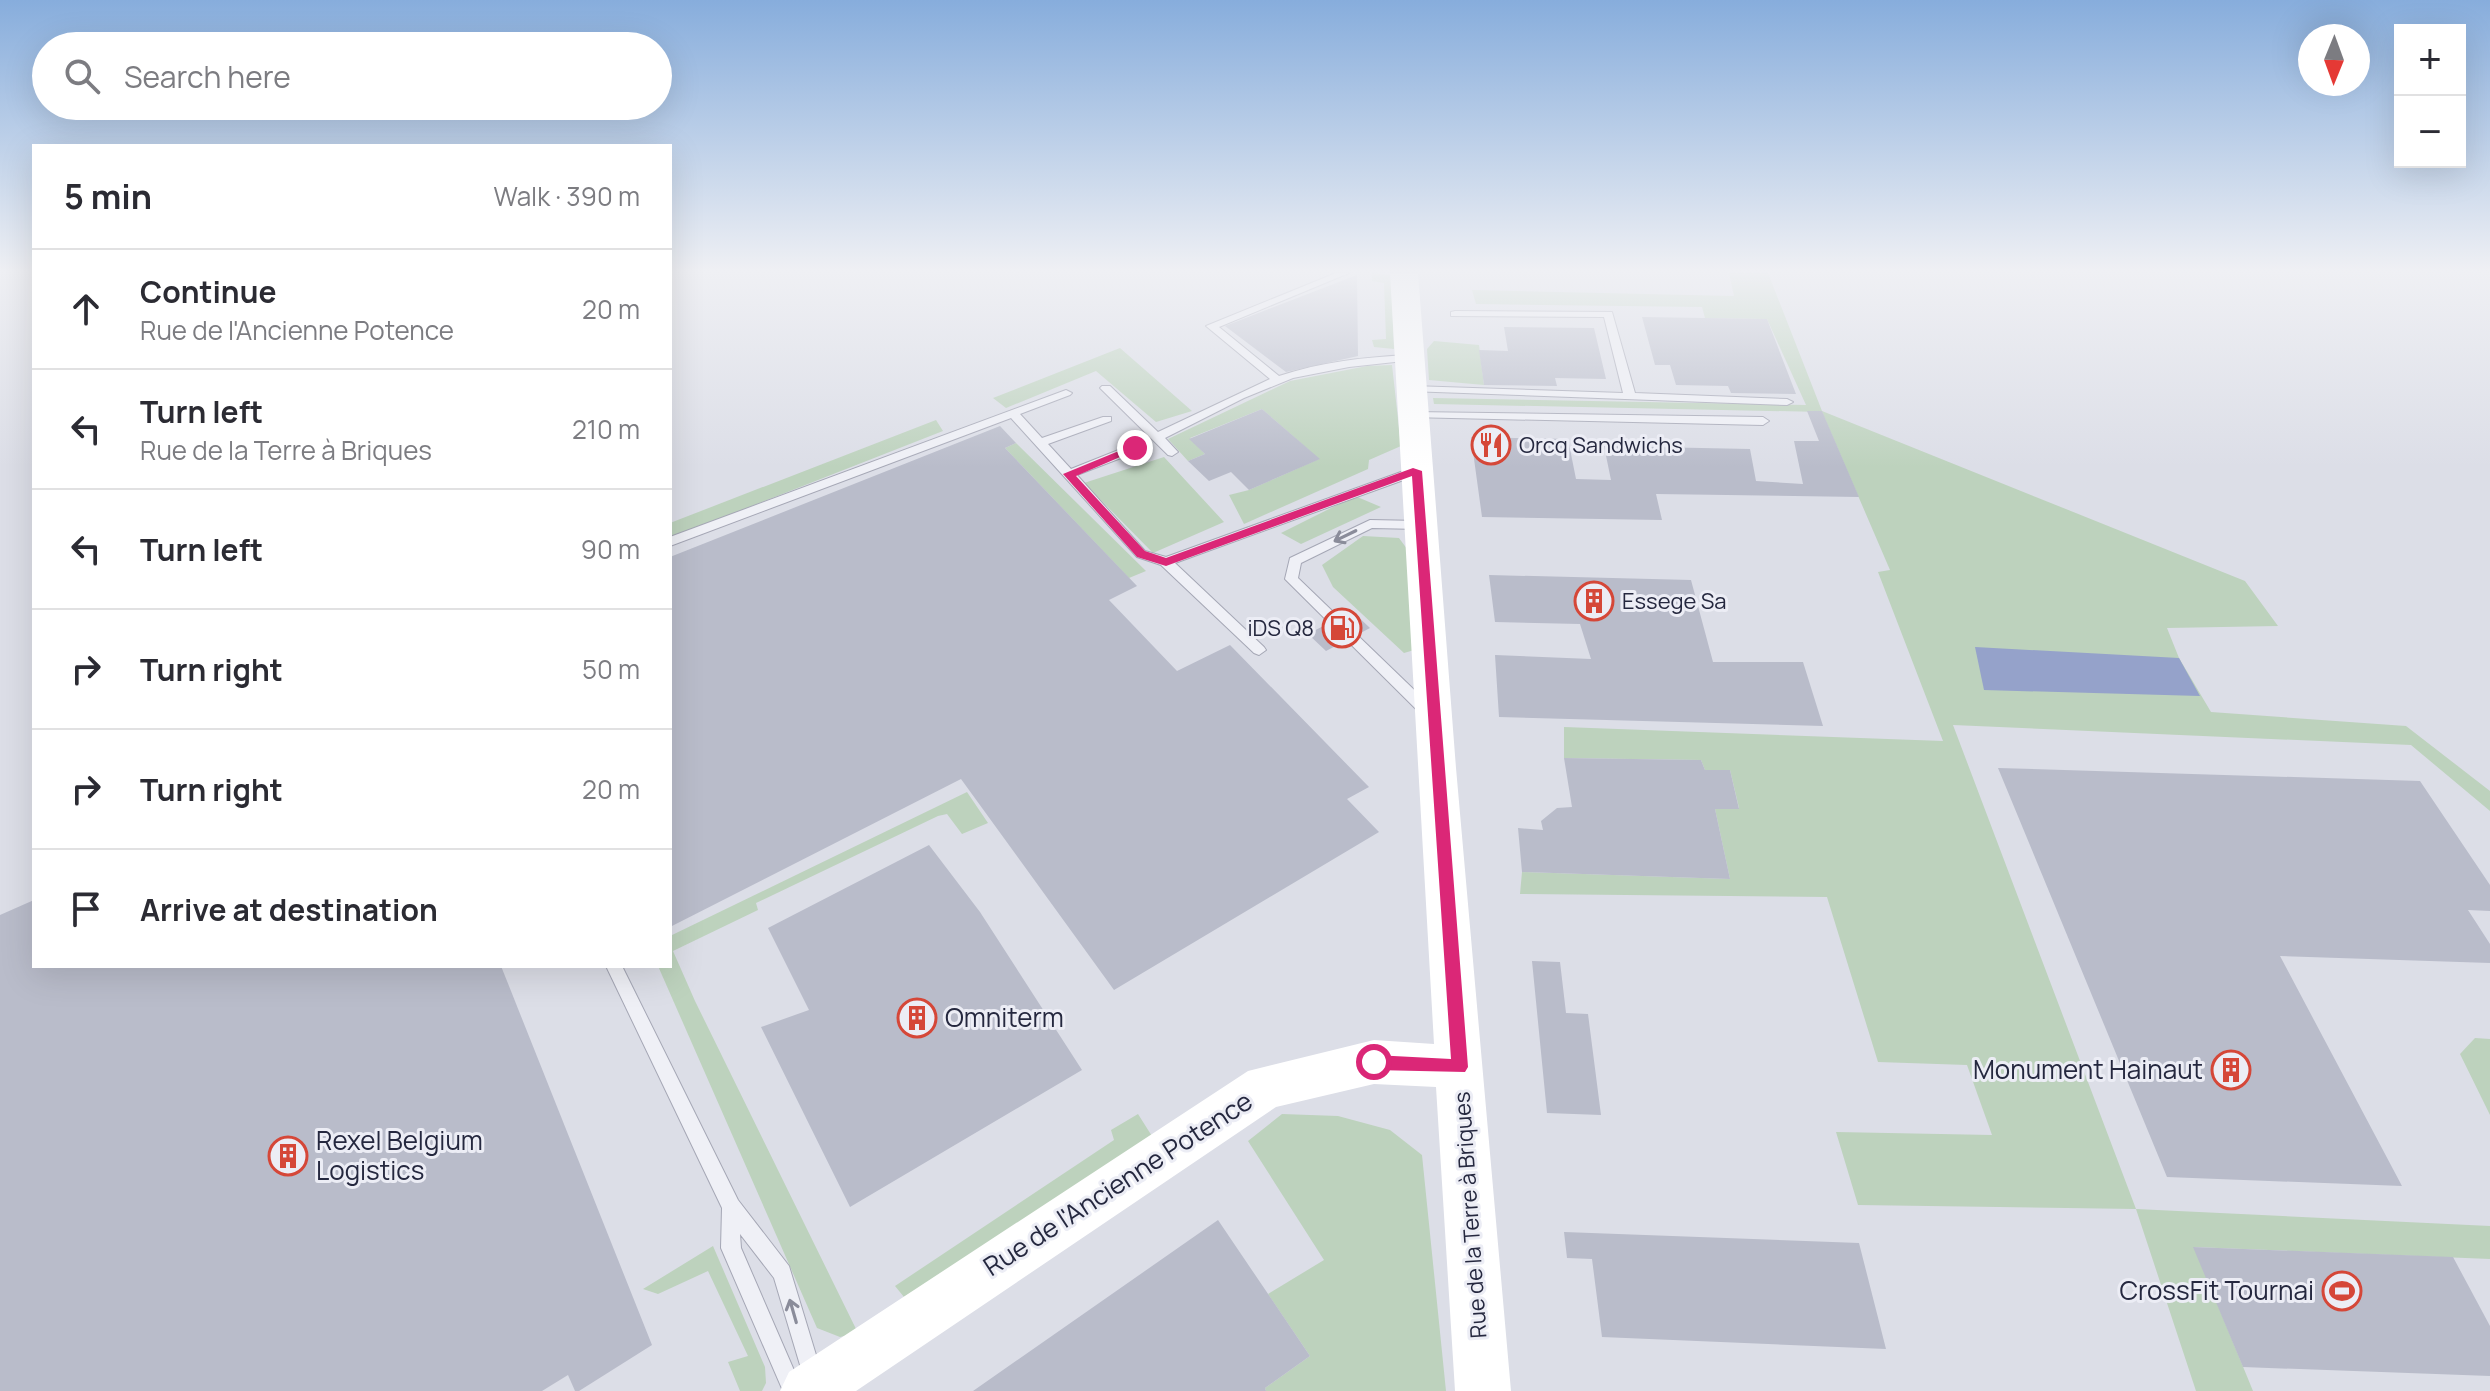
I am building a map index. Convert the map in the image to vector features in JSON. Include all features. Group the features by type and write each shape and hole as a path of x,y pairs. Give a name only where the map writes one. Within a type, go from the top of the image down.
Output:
{"main road":[{"name":"Rue de la Terre à Briques","path":"1408,338 1483,1391"},
{"name":"Rue de l'Ancienne Potence","path":"805,1389 1265,1087 1374,1062 1460,1067"}],"lane":[{"path":"1226,338 1279,381"},
{"path":"1614,338 1630,397"},
{"path":"1157,437 1253,389 1328,367 1372,359 1409,358"},
{"path":"1106,388 1172,452"},
{"path":"672,541 1066,393"},
{"path":"1412,402 1630,397 1787,402"},
{"path":"1412,402 1763,421"},
{"path":"1013,413 1141,554 1166,562 1259,650"},
{"path":"1040,443 1107,419"},
{"path":"1069,474 1135,448"},
{"path":"1166,562 1417,471"},
{"path":"1420,525 1370,524 1295,561 1291,579 1433,717"},
{"path":"615,968 731,1207 782,1273 805,1389"},
{"path":"731,1207 731,1248 805,1389"}],"green space":[{"path":"1394,338 1394,349 1374,347 1372,340"},
{"path":"1776,338 1793,338 1822,411 2245,581 2278,626 2167,628 2179,658 2211,712 2406,726 2490,791 2490,811 2411,745 1953,725 2136,1209 1858,1205 1836,1132 1992,1135 1967,1065 1878,1062 1827,897 1520,894 1522,872 1730,879 1715,809 1739,808 1730,770 1705,770 1701,760 1564,758 1564,727 1943,741 1878,572 1890,570 1822,412 1434,404 1433,398 1806,405"},
{"path":"1434,341 1479,345 1484,385 1429,380 1427,349"},
{"path":"1120,348 1192,411 1156,422 1096,371 1006,408 993,398"},
{"path":"1392,365 1401,446 1369,460 1368,469 1244,524 1229,495 1249,490 1319,459 1262,409 1190,438 1205,454 1188,461 1168,439 1290,381 1367,366"},
{"path":"936,420 943,431 672,537 672,522"},
{"path":"1016,443 1146,571 1129,578 1005,448"},
{"path":"1164,457 1224,522 1153,553 1084,483"},
{"path":"1355,496 1381,507 1301,544 1281,533"},
{"path":"1363,536 1399,538 1410,553 1421,648 1404,653 1333,587 1322,565"},
{"path":"967,792 988,823 962,834 947,814 938,816 756,903 758,910 673,951 858,1333 840,1337 817,1328 659,968 672,968 672,935"},
{"path":"2475,1038 2490,1039 2490,1115 2460,1054"},
{"path":"1138,1114 1157,1144 904,1297 895,1286 1114,1140 1111,1130"},
{"path":"1282,1114 1338,1116 1390,1130 1422,1155 1446,1391 1266,1391 1265,1388 1310,1356 1268,1294 1324,1260 1248,1141"},
{"path":"2136,1209 2490,1226 2490,1259 2194,1247 2253,1391 2196,1391"},
{"path":"713,1246 765,1367 766,1383 762,1391 740,1391 728,1362 748,1356 708,1271 658,1294 643,1289"}],"water":[{"path":"1975,647 2179,658 2200,696 1984,690"}],"building":[{"path":"1241,338 1358,338 1358,356 1286,372"},
{"path":"1506,338 1596,338 1606,379 1555,378 1557,386 1484,385 1479,350 1508,351"},
{"path":"1648,338 1774,338 1796,394 1731,393 1728,386 1676,385 1670,365 1655,365"},
{"path":"1262,409 1320,459 1249,490 1231,472 1209,481 1188,461 1205,454 1189,439"},
{"path":"1807,411 1822,411 1859,497 1656,494 1662,520 1482,517 1471,437 1568,439 1576,479 1611,480 1604,446 1750,449 1756,481 1803,484 1794,441 1819,441"},
{"path":"1000,426 1016,443 1005,448 1137,586 1109,600 1177,671 1230,645 1369,787 1347,799 1379,832 1114,990 961,779 672,926 672,556"},
{"path":"1489,575 1691,580 1713,662 1803,662 1823,726 1499,717 1495,655 1591,659 1580,624 1495,622"},
{"path":"1352,611 1370,628 1326,651 1308,634"},
{"path":"1564,758 1701,760 1705,770 1730,770 1739,809 1715,809 1730,879 1522,872 1518,828 1543,830 1541,821 1557,808 1572,807"},
{"name":"Monument Hainaut","path":"1998,768 2420,781 2490,885 2490,911 2468,910 2490,944 2490,963 2280,956 2402,1186 2167,1177"},
{"name":"Omniterm","path":"929,845 980,912 1082,1070 850,1207 761,1027 809,1010 768,928"},
{"name":"Rexel Belgium Logistics","path":"32,901 32,968 502,968 652,1345 579,1391 575,1391 568,1375 542,1391 0,1391 0,915"},
{"path":"1532,961 1560,962 1566,1013 1588,1014 1601,1115 1547,1113"},
{"path":"1218,1220 1310,1356 1265,1388 1266,1391 973,1391"},
{"path":"1564,1232 1859,1243 1886,1349 1602,1337 1592,1259 1567,1258"},
{"name":"CrossFit Tournai","path":"2193,1247 2453,1257 2490,1326 2490,1376 2243,1367"}],"place":[{"name":"Orcq Sandwichs","path":"1491,445"},
{"name":"Essege Sa","path":"1594,601"},
{"name":"iDS Q8","path":"1342,628"},
{"name":"Omniterm","path":"917,1018"},
{"name":"Monument Hainaut","path":"2231,1070"},
{"name":"Rexel Belgium Logistics","path":"288,1156"},
{"name":"CrossFit Tournai","path":"2342,1291"}],"route":[{"path":"1135,448 1069,474 1141,554 1166,562 1417,471 1436,768 1460,1067 1374,1062"}]}
